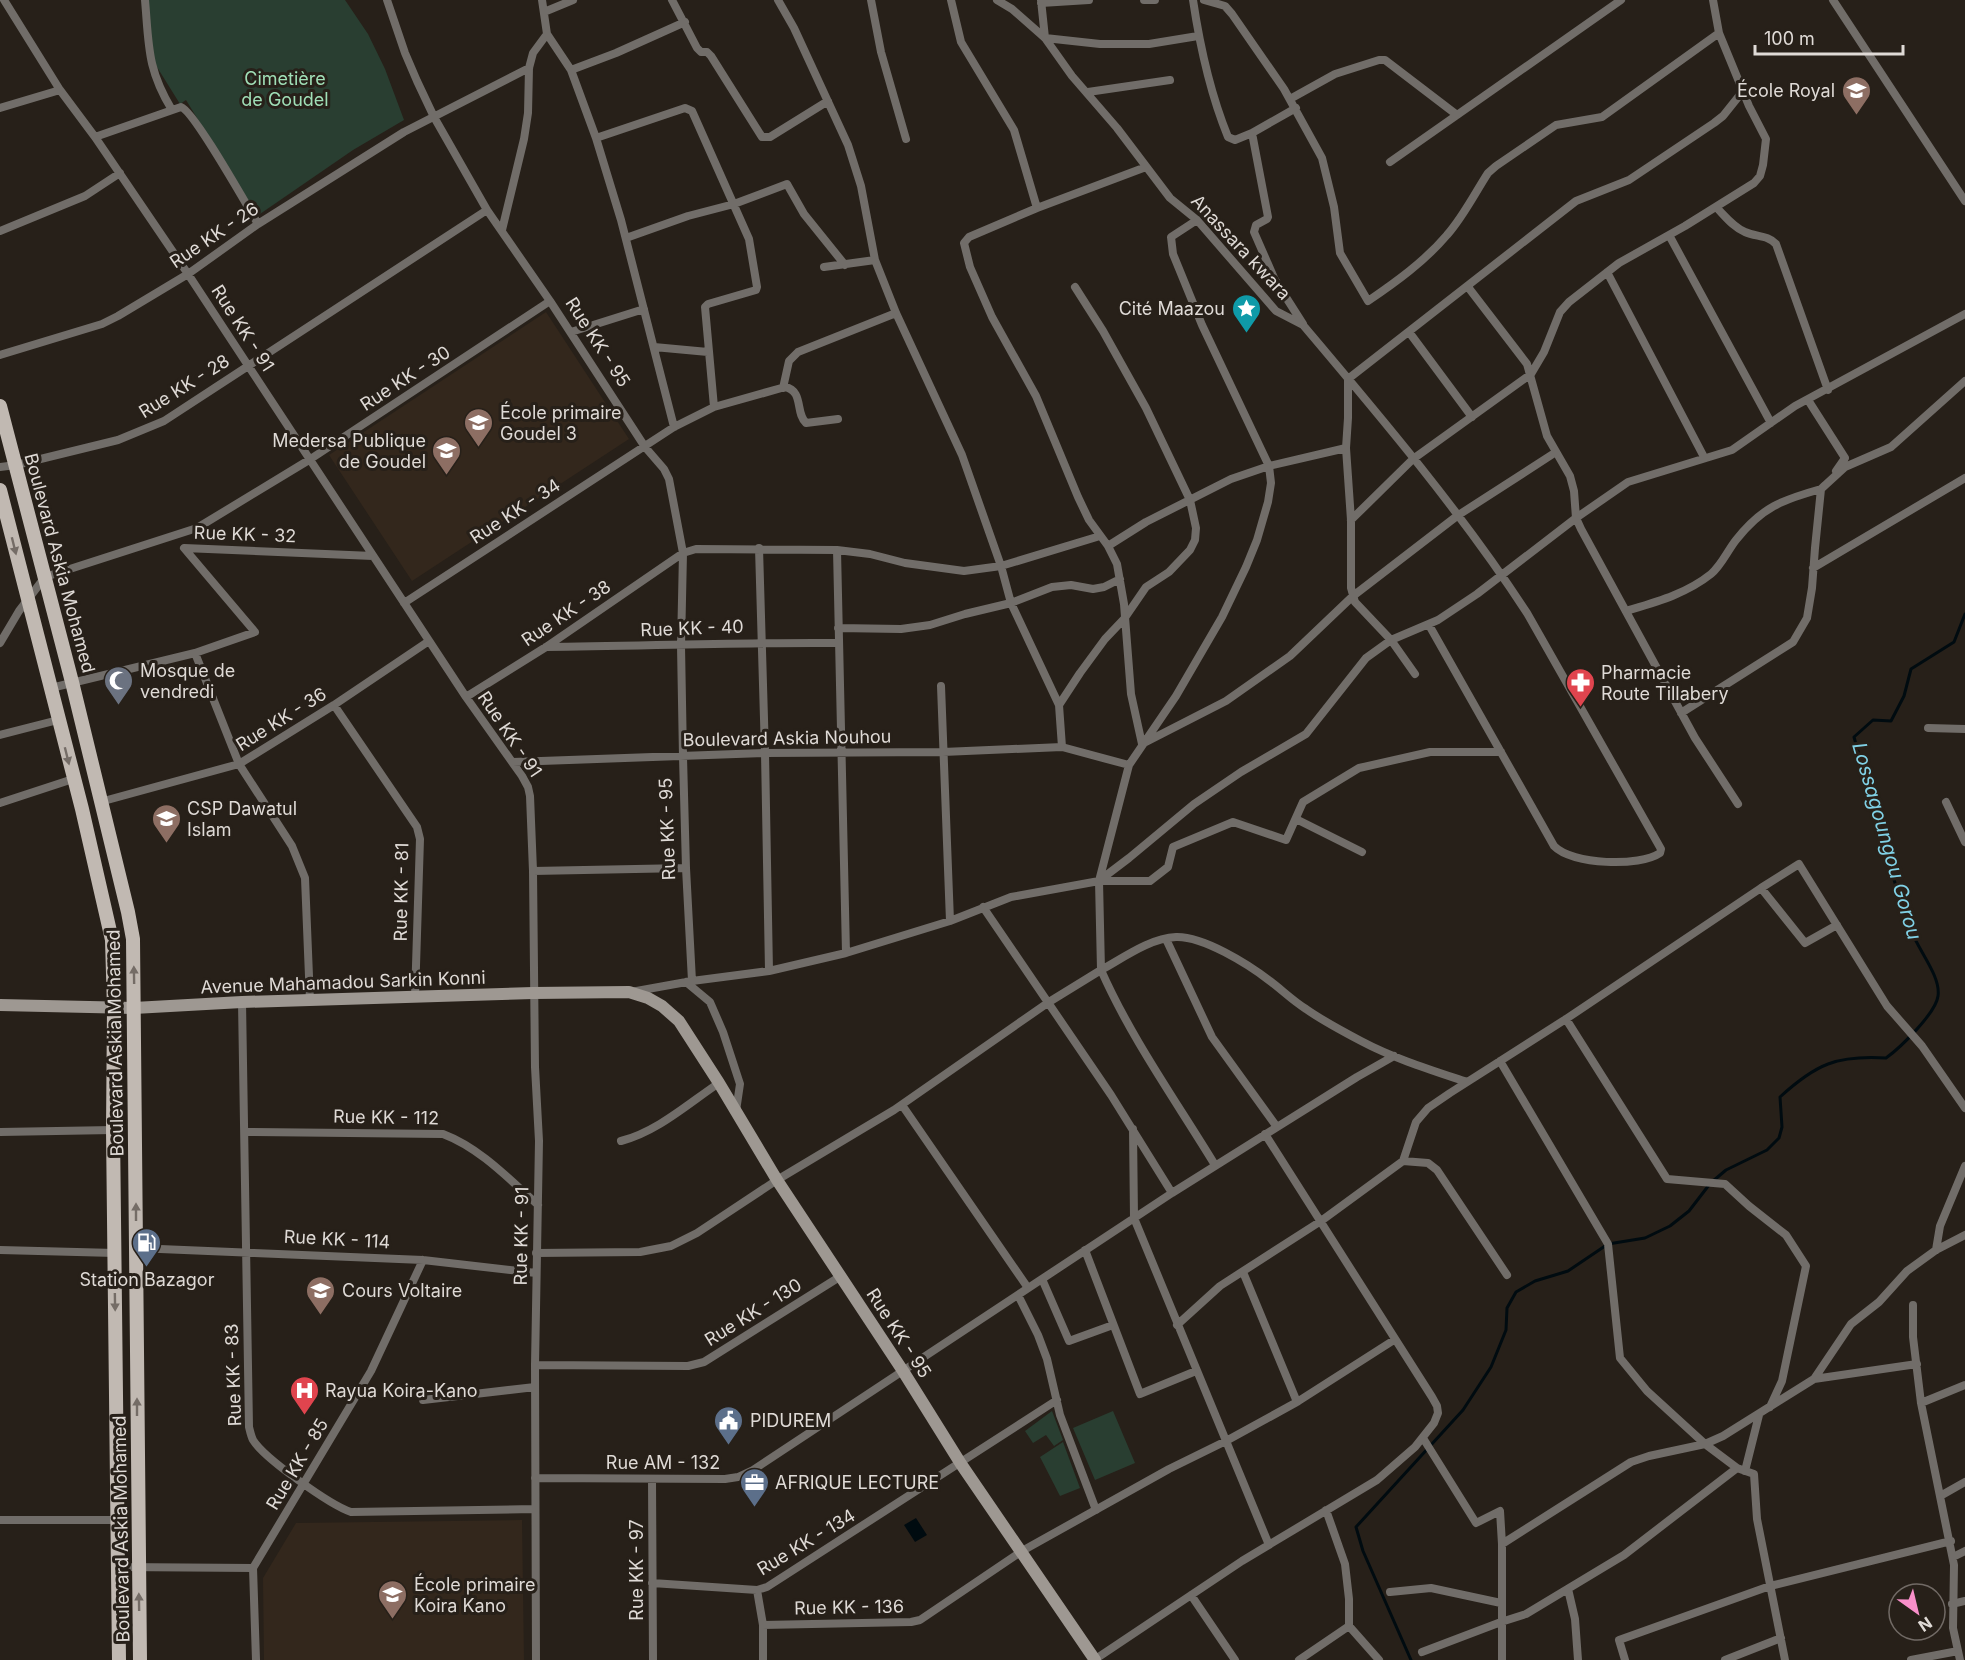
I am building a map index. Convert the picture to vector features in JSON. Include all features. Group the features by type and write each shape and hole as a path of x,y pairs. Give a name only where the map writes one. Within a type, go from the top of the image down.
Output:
{"main road":[{"name":"Boulevard Askia Mohamed","path":"0,406 72,682 128,912 132,939 135,1008 140,1660"},
{"name":"Boulevard Askia Mohamed","path":"0,490 112,940 119,1660"}],"street":[{"name":"Rue KK - 91","path":"4,0 60,90 95,137 188,274 466,697 513,762 528,787 533,871 533,993 539,1141 535,1365 536,1660"},
{"path":"145,0 151,64 164,97 172,110"},
{"name":"Rue KK - 95","path":"387,0 405,53 434,117 487,210 550,301 645,447 664,469 669,479 683,553 681,646 689,982"},
{"path":"542,0 547,34 571,70 596,138 626,238 674,427"},
{"path":"544,12 573,0"},
{"path":"672,0 697,48 711,56 762,137 770,137 828,101"},
{"path":"778,0 794,28 848,145 861,186 875,260 896,313 962,455 1001,566 1011,603 1059,705 1062,747"},
{"path":"871,0 880,52 906,139"},
{"path":"951,0 961,42 1014,130 1037,208"},
{"name":"Anassara kwara","path":"997,0 1012,9 1045,38 1072,76 1088,92 1170,198 1197,220 1276,311 1303,325 1413,459 1502,575 1527,612 1661,849 1660,853 1646,860 1632,862 1577,858 1560,853 1501,752"},
{"path":"1089,0 1041,1 1045,38 1100,44 1149,44 1198,36"},
{"path":"1145,0 1155,0"},
{"path":"1193,0 1198,36 1217,111 1228,137 1235,140 1252,133 1296,108"},
{"path":"1204,0 1225,6 1232,14 1296,108 1324,164 1334,207 1340,253 1368,301 1400,278 1448,234 1488,173 1496,166 1556,125 1602,117 1719,33"},
{"path":"1390,162 1621,0"},
{"path":"1351,520 1413,459 1531,374 1545,352 1560,312 1569,302 1619,263 1716,207 1754,183 1760,176 1766,139 1749,106 1719,33 1713,0"},
{"path":"1833,0 1965,201"},
{"path":"571,70 685,22"},
{"path":"502,230 524,139 528,113 529,68 533,53 547,34"},
{"path":"1290,99 1335,74 1385,60 1457,115"},
{"name":"Rue KK - 26","path":"0,355 102,324 188,274 258,224 404,132 529,68"},
{"path":"1088,92 1170,80"},
{"path":"0,108 60,90"},
{"path":"1415,674 1391,640 1355,602 1351,588 1351,520 1346,448 1348,380 1576,201 1629,180 1723,116 1743,91"},
{"path":"95,137 181,107 187,110 258,224"},
{"path":"596,138 685,108 689,109 692,111 734,204 751,243 757,287 753,292 708,304 705,307 714,407"},
{"path":"1252,133 1268,216 1264,222 1256,225 1254,232 1275,280 1303,325"},
{"path":"1142,744 1134,715 1117,564 1108,546 1089,520 1036,396 992,317 970,267 964,247 965,240 969,237 1037,208 1146,167"},
{"path":"0,231 84,196 120,173"},
{"path":"626,238 688,216 734,204 787,184 804,214 845,265"},
{"path":"1716,207 1747,234 1773,240 1776,244 1828,390"},
{"name":"Rue KK - 28","path":"0,466 16,465 118,440 164,422 487,210"},
{"path":"1197,220 1171,237 1173,254 1202,325 1269,466 1271,483 1257,540 1222,617 1176,696 1129,765 1099,881 1101,969 1112,995 1215,1165"},
{"path":"1669,235 1771,423"},
{"path":"825,267 875,260"},
{"path":"1607,272 1704,457"},
{"path":"1059,705 1105,639 1124,619 1146,587 1169,572 1190,550 1196,540 1190,500 1146,408 1103,331 1075,287"},
{"path":"1468,287 1527,364 1542,421 1570,476 1574,491 1576,518 1681,713 1713,768 1738,804"},
{"name":"Rue KK - 30","path":"45,577 197,528 309,460 550,301"},
{"path":"570,332 644,309"},
{"path":"838,419 806,423 801,419 795,393 791,389 783,388 789,361 798,352 896,313"},
{"path":"1099,881 1194,804 1241,772 1306,734 1366,658 1391,640 1429,625 1477,594 1576,518 1628,482 1732,450 1808,400 1965,314"},
{"path":"1409,332 1472,417"},
{"path":"654,347 708,352"},
{"path":"1626,611 1691,588 1714,572 1726,553 1756,517 1785,500 1821,489 1845,467 1890,447 1965,381"},
{"name":"Rue KK - 34","path":"404,603 674,427 714,407 783,388"},
{"path":"1681,713 1792,642 1807,618 1821,489 1845,458 1808,400"},
{"path":"1108,546 1146,522 1232,478 1269,466 1346,448"},
{"path":"1142,744 1226,701 1290,656 1353,596 1457,516 1556,452"},
{"path":"1814,568 1965,478"},
{"path":"683,553 710,548 837,550 954,570 1001,566 1100,536"},
{"name":"Rue KK - 32","path":"51,688 195,653 255,632 184,548 373,556"},
{"path":"759,548 769,971"},
{"path":"837,550 846,953"},
{"name":"Rue KK - 38","path":"466,697 546,647 683,553"},
{"path":"0,643 28,598 45,577"},
{"path":"838,628 901,629 930,625 1011,603 1052,587 1071,585 1093,589 1104,587 1120,579"},
{"path":"628,992 769,971 846,953 950,921 1011,897 1099,881 1150,881 1168,867 1173,847 1233,822 1286,840 1303,801 1359,768 1430,752 1501,752 1429,625"},
{"name":"Rue KK - 36","path":"100,802 238,764 334,705 429,641"},
{"name":"Rue KK - 40","path":"546,647 839,643"},
{"path":"195,653 238,764 292,846 305,878 309,1001"},
{"path":"940,686 950,921"},
{"name":"Rue KK - 81","path":"334,705 417,827 420,839 415,997"},
{"path":"0,735 58,720"},
{"path":"1928,728 1965,729"},
{"name":"Boulevard Askia Nouhou","path":"513,762 765,753 943,752 1062,747 1129,765"},
{"path":"0,803 73,779"},
{"path":"1946,802 1965,842"},
{"path":"1296,819 1362,852"},
{"path":"1177,1325 1206,1296 1321,1221 1403,1161 1416,1122 1428,1108 1799,864 1894,1017 1922,1046 1965,1107"},
{"path":"533,871 686,868"},
{"path":"1761,888 1805,943 1837,925"},
{"path":"983,907 1133,1129 1172,1193"},
{"path":"536,1253 640,1252 671,1246 697,1233 777,1180 902,1105 1049,1002 1101,969 1154,942 1166,939 1186,938 1210,946 1269,980 1307,1010 1361,1041 1394,1056 1467,1082"},
{"path":"1166,939 1212,1037 1277,1127"},
{"path":"689,982 710,1002 723,1032 740,1084 736,1111"},
{"name":"Avenue Mahamadou Sarkin Konni","path":"0,1005 135,1008 242,1002 628,992 648,998 662,1006 679,1021"},
{"name":"Rue KK - 83","path":"242,1002 249,1427 252,1439 261,1450 304,1484 339,1508 351,1512 535,1509"},
{"path":"1566,1019 1667,1179 1725,1184 1786,1235 1806,1266 1782,1382 1770,1408"},
{"name":"Rue KK - 95","path":"679,1021 777,1180 903,1371 961,1464 1094,1660"},
{"name":"Rue AM - 132","path":"535,1478 738,1477 1215,1165 1394,1056"},
{"path":"1500,1061 1608,1244 1620,1358 1647,1391 1705,1444 1741,1469 1754,1474 1757,1519 1785,1660"},
{"path":"621,1141 633,1138 656,1126 719,1083"},
{"path":"902,1105 1028,1288"},
{"path":"1133,1129 1134,1218 1269,1545"},
{"path":"0,1132 113,1130"},
{"name":"Rue KK - 112","path":"245,1132 443,1134 460,1140 476,1150 538,1205"},
{"path":"1094,1660 1191,1594 1377,1480 1405,1458 1434,1423 1437,1406 1265,1134"},
{"path":"1403,1161 1428,1163 1437,1170 1507,1275"},
{"path":"1936,1250 1940,1226 1965,1166"},
{"path":"1502,1544 1631,1462 1705,1444 1724,1436 1814,1379 1851,1324 1879,1302 1907,1271 1936,1250 1965,1235"},
{"name":"Rue KK - 114","path":"136,1248 423,1260 536,1273"},
{"path":"0,1250 115,1253"},
{"path":"1084,1250 1140,1394 1196,1371"},
{"name":"Rue KK - 85","path":"253,1569 371,1371 423,1260"},
{"path":"1243,1272 1297,1402"},
{"name":"Rue KK - 130","path":"535,1365 688,1366 704,1362 841,1276"},
{"path":"1042,1280 1070,1341 1113,1325"},
{"path":"1018,1295 1047,1359 1070,1444 1096,1510"},
{"path":"1913,1305 1913,1337 1921,1403 1951,1541 1953,1628 1960,1660"},
{"name":"Rue KK - 136","path":"763,1625 920,1620 1022,1551 1297,1402 1394,1340"},
{"path":"1814,1379 1917,1364"},
{"path":"1921,1403 1965,1385"},
{"path":"423,1400 535,1387"},
{"name":"Rue KK - 134","path":"652,1583 757,1590 776,1582 1057,1400"},
{"path":"1422,1652 1526,1614 1624,1555 1741,1469 1759,1415"},
{"path":"1423,1438 1476,1523 1500,1511 1502,1660"},
{"name":"Rue KK - 97","path":"652,1479 653,1660"},
{"path":"1942,1495 1965,1482"},
{"path":"1326,1510 1345,1564 1349,1626 1379,1660"},
{"path":"0,1520 119,1520"},
{"path":"1625,1660 1619,1640 1770,1586 1951,1541"},
{"path":"1953,1557 1965,1551"},
{"path":"119,1567 253,1569 256,1660"},
{"path":"1390,1592 1431,1588 1501,1603"},
{"path":"1568,1589 1575,1619 1578,1660"},
{"path":"757,1590 763,1625 763,1660"},
{"path":"1191,1594 1234,1660"},
{"path":"1953,1604 1965,1601"},
{"path":"1299,1660 1349,1626"},
{"path":"1725,1660 1780,1638"},
{"path":"1911,1660 1958,1651"}],"shaded area":[{"name":"École primaire Goudel 3","path":"546,312 629,439 412,581 329,455"},
{"path":"916,1518 927,1535 915,1542 904,1525"},
{"name":"École primaire Koira Kano","path":"522,1520 524,1660 264,1660 263,1578 296,1523"}],"green space":[{"name":"Cimetière de Goudel","path":"148,0 345,0 368,34 385,69 404,120 353,150 257,216 186,100 180,104 152,59"},
{"path":"1052,1411 1063,1440 1054,1446 1046,1435 1033,1443 1025,1431"},
{"path":"1113,1411 1135,1463 1095,1480 1073,1428"},
{"path":"1063,1442 1080,1488 1060,1496 1040,1457"}],"waterway":[{"name":"Lossagoungou Gorou","path":"1713,1181 1726,1170 1767,1150 1779,1138 1782,1127 1780,1097 1793,1086 1816,1069 1840,1060 1886,1058 1916,1030 1936,1003 1938,996 1936,980 1914,938 1903,907 1854,737 1873,720 1891,721 1904,696 1911,669 1954,642 1965,614"},
{"name":"Lossagoungou Gorou","path":"1411,1660 1363,1551 1356,1527 1463,1410 1491,1367 1506,1330 1507,1308 1516,1292 1535,1281 1568,1271 1608,1244 1645,1238 1670,1226 1689,1211 1709,1185"}],"place":[{"name":"École Royal","path":"1856,116"},
{"name":"Cité Maazou","path":"1246,334"},
{"name":"École primaire Goudel 3","path":"479,448"},
{"name":"Medersa Publique de Goudel","path":"447,476"},
{"name":"Mosque de vendredi","path":"119,706"},
{"name":"Pharmacie Route Tillabery","path":"1580,708"},
{"name":"CSP Dawatul Islam","path":"166,844"},
{"name":"Station Bazagor","path":"147,1268"},
{"name":"Cours Voltaire","path":"321,1316"},
{"name":"Rayua Koira-Kano","path":"304,1416"},
{"name":"PIDUREM","path":"729,1446"},
{"name":"AFRIQUE LECTURE","path":"754,1508"},
{"name":"École primaire Koira Kano","path":"393,1620"}]}
